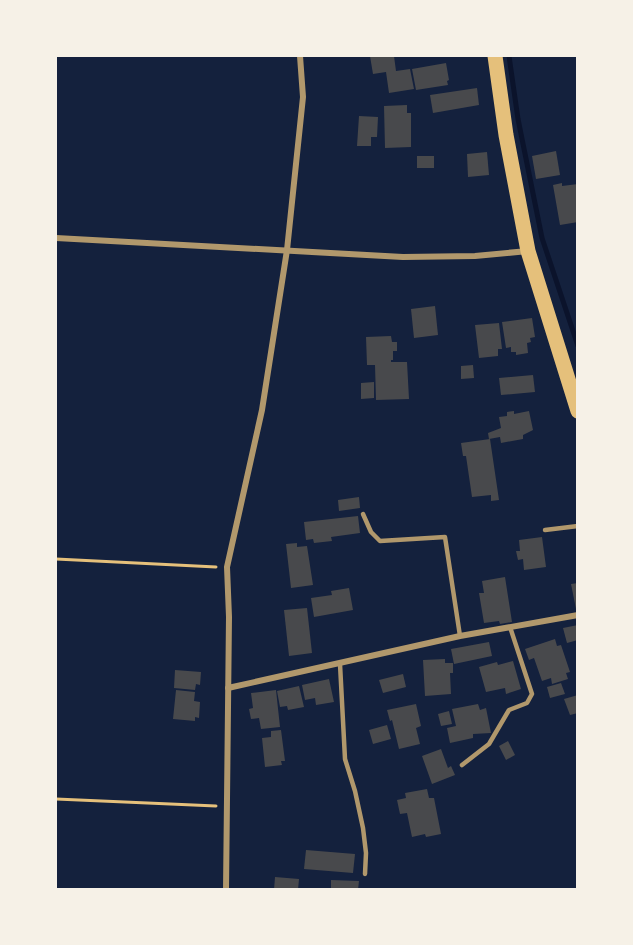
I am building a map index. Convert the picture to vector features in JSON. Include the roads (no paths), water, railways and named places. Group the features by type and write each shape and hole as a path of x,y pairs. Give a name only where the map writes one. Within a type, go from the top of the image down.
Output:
{"main road":[{"path":"495,56 506,135 528,251 578,411"}],"street":[{"path":"226,890 227,567 262,410 287,250 303,97 300,56"},
{"path":"56,238 403,257 475,256 528,251"},
{"path":"228,688 460,636 578,615"}],"lane":[{"path":"363,514 371,532 380,541 445,537 460,636"},
{"path":"545,530 578,526"},
{"path":"462,765 489,744 508,710 527,703 532,694 510,627"},
{"path":"340,664 345,759 363,828 366,853 365,874"}],"waterway":[{"path":"509,56 518,119 542,238 578,346"}]}
